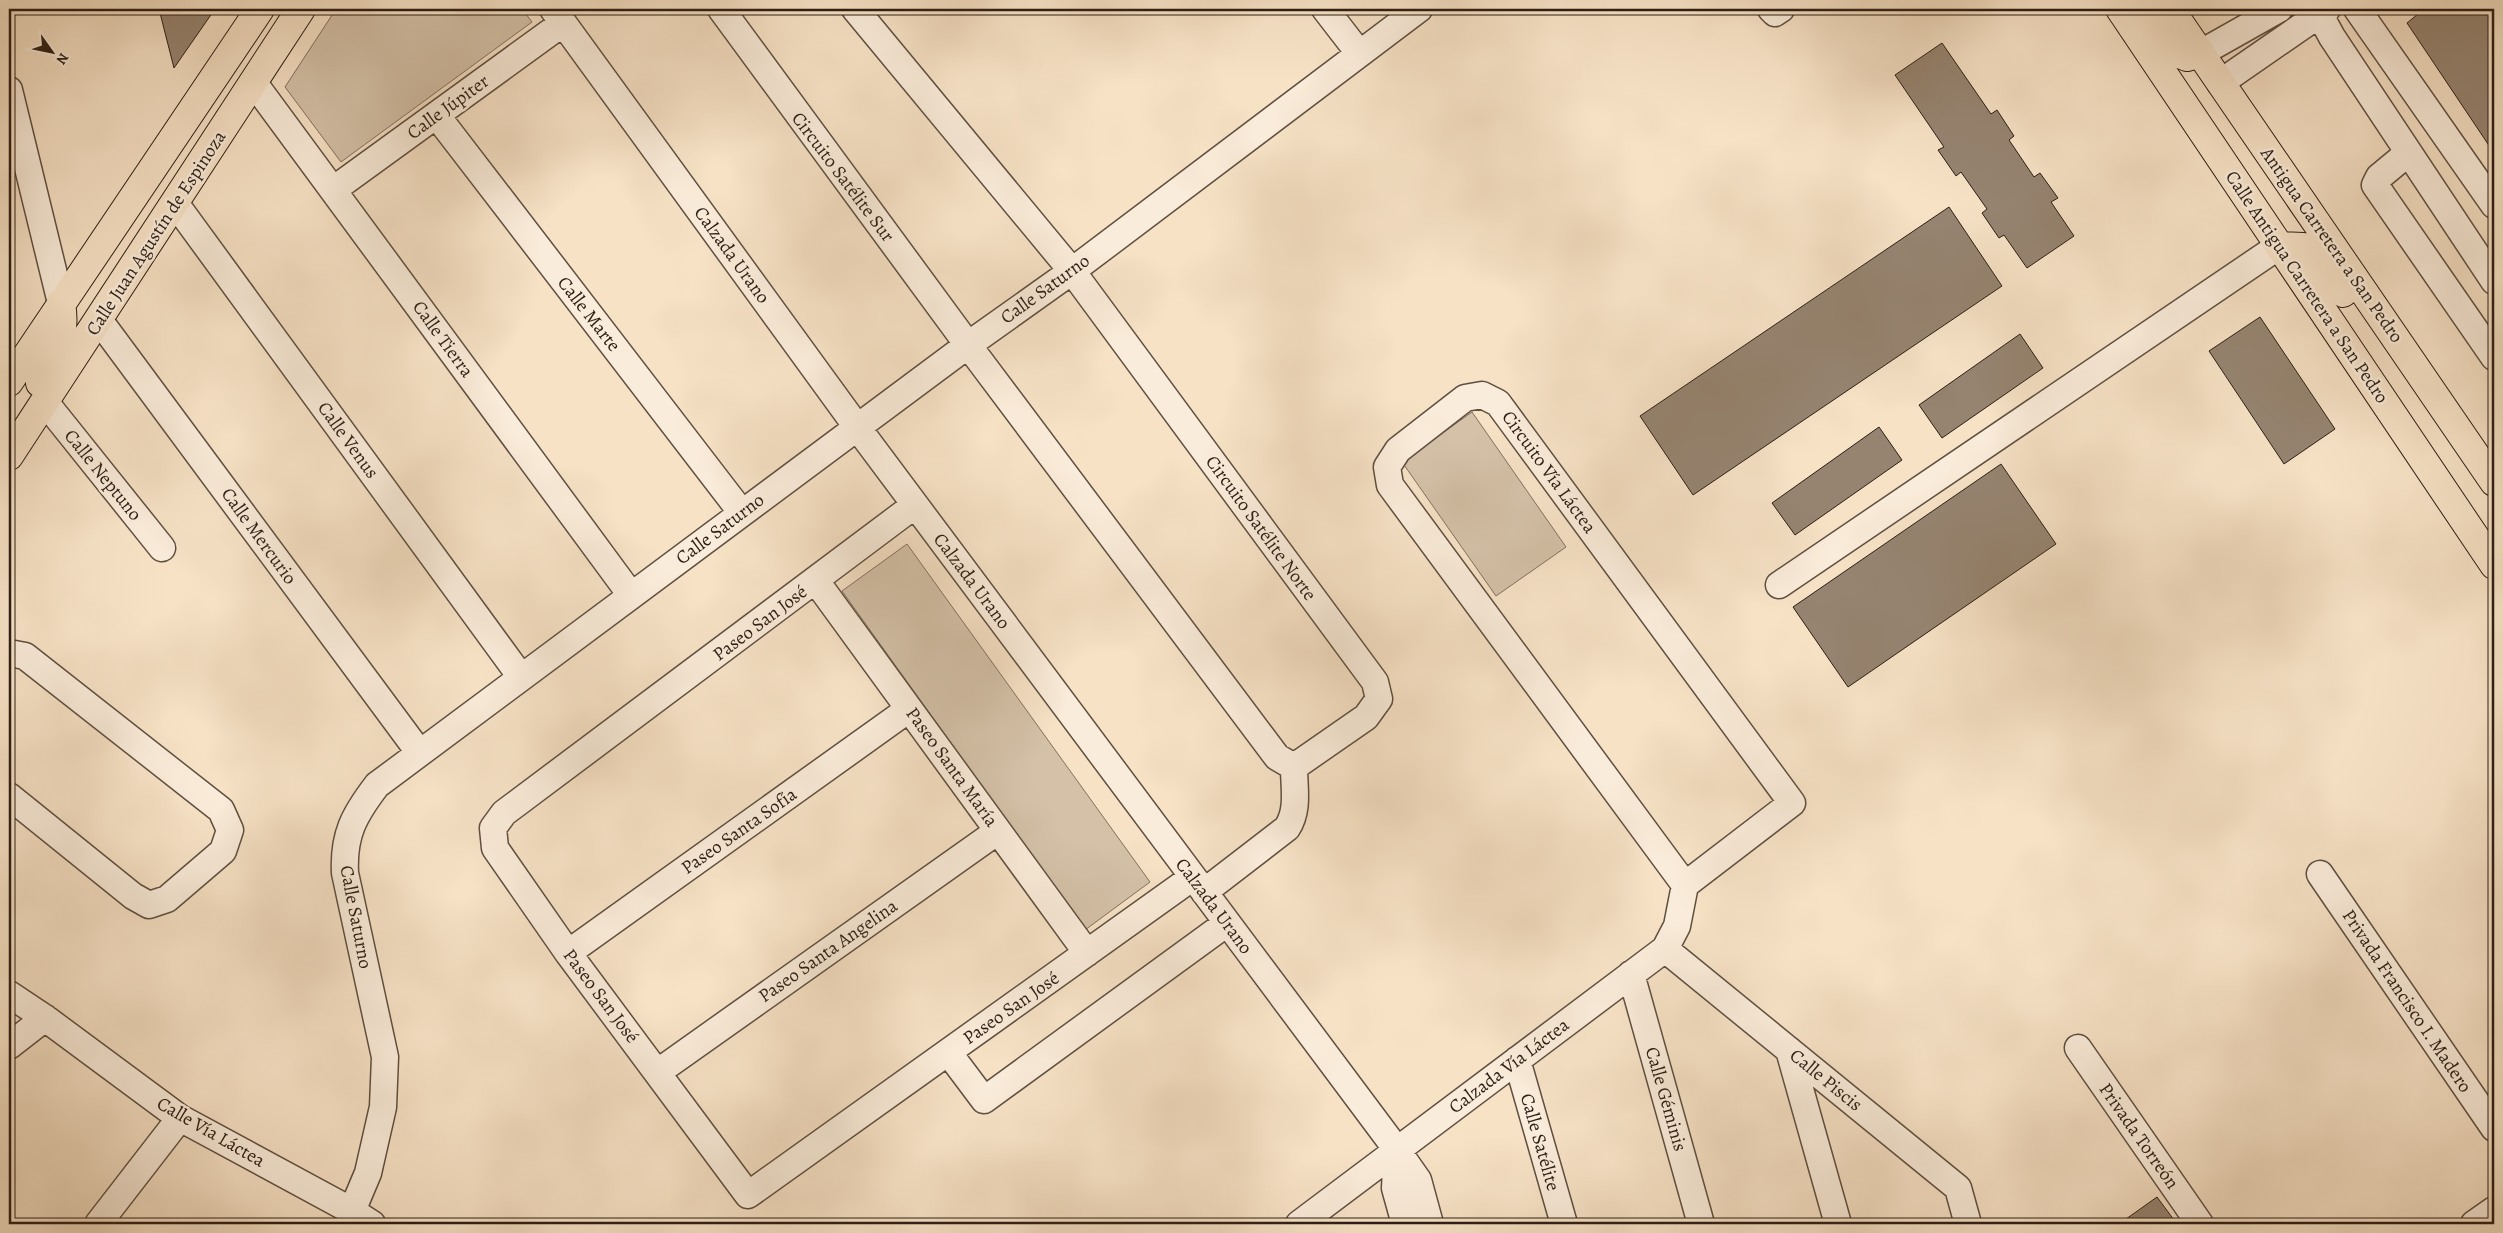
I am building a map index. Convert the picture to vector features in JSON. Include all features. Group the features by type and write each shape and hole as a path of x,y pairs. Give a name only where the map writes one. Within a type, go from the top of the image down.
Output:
{"main road":[{"name":"Calle Juan Agustín de Espinoza","path":"9,382 260,9"},
{"name":"Calle Juan Agustín de Espinoza","path":"9,456 302,9"},
{"name":"Calle Antigua Carretera a San Pedro","path":"2120,9 2494,565"},
{"path":"2137,9 2175,52 2187,57 2201,53"},
{"name":"Antigua Carretera a San Pedro","path":"2170,9 2412,362 2484,451 2494,482"},
{"path":"2279,246 2303,247 2311,252 2376,338 2412,362"},
{"path":"9,447 62,337 64,323 61,303"}],"street":[{"name":"Circuito Satélite Sur","path":"721,9 968,345"},
{"path":"855,9 1072,271"},
{"path":"1325,9 1359,53"},
{"name":"Calle Saturno","path":"362,1218 368,1173 383,1107 386,1057 345,873 344,850 350,825 377,785 857,427 1072,271 1419,9"},
{"path":"1771,9 1775,13 1781,9"},
{"path":"2357,9 2494,205"},
{"path":"2201,53 2269,11 2317,16"},
{"name":"Calle Júpiter","path":"333,190 436,116 558,16"},
{"name":"Calzada Urano","path":"558,16 857,427 1397,1150 1418,1180 1430,1224"},
{"path":"2220,83 2317,16"},
{"path":"2317,16 2408,153 2487,254 2494,281"},
{"name":"Calle Tierra","path":"254,83 631,596"},
{"path":"9,90 61,303"},
{"name":"Calle Marte","path":"436,116 742,513"},
{"path":"2408,153 2379,177 2375,185 2494,358"},
{"name":"Calle Venus","path":"175,203 521,677"},
{"path":"1779,585 2279,246"},
{"name":"Circuito Satélite Norte","path":"1072,271 1375,682 1379,699 1366,717 1294,767"},
{"name":"Calle Mercurio","path":"99,320 419,752"},
{"path":"968,345 1277,757 1294,767 1295,808 1293,819 1287,828 1198,885"},
{"name":"Circuito Vía Láctea","path":"1482,395 1498,403 1792,804 1685,884 1390,485 1387,466 1398,450 1465,398 1482,395"},
{"name":"Calle Neptuno","path":"45,402 162,548"},
{"name":"Paseo San José","path":"915,505 504,813 492,828 496,848 568,953 748,1195 1145,911 1198,885"},
{"name":"Paseo Santa María","path":"816,581 1087,953"},
{"path":"9,653 25,656 221,810 230,830 223,851 167,899 149,905 133,896 9,796"},
{"name":"Paseo Santa Sofía","path":"568,953 909,709"},
{"name":"Paseo Santa Angelina","path":"658,1072 998,831"},
{"name":"Privada Francisco I. Madero","path":"2320,874 2494,1128"},
{"name":"Calzada Vía Láctea","path":"1299,1224 1665,949 1677,926 1685,884"},
{"path":"948,1052 984,1100 1227,923"},
{"name":"Calle Piscis","path":"1665,949 1958,1188 1968,1224"},
{"name":"Calle Géminis","path":"1631,974 1702,1224"},
{"name":"Calle Vía Láctea","path":"9,994 45,1018 180,1118 362,1218"},
{"path":"9,1046 45,1018"},
{"name":"Privada Torreón","path":"2078,1048 2200,1224"},
{"path":"1789,1050 1838,1224"},
{"name":"Calle Satélite","path":"1517,1060 1564,1224"},
{"path":"98,1224 180,1118"},
{"path":"1397,1150 1395,1188 1405,1224"},
{"path":"2474,1224 2494,1210"}],"shaded area":[{"path":"336,9 522,9 532,22 341,162 285,87"},
{"path":"1472,412 1566,547 1496,596 1402,462"},
{"path":"907,544 1150,882 1085,930 842,591"}],"building":[{"path":"159,9 215,9 174,68"},
{"path":"2424,9 2494,9 2494,153 2407,23"},
{"path":"1942,43 1991,114 1997,110 2014,136 2009,140 2034,177 2040,173 2058,198 2051,202 2074,236 2027,268 2004,235 1999,238 1982,213 1987,209 1961,172 1956,176 1938,150 1944,147 1895,75"},
{"path":"1949,207 2002,286 1693,495 1640,416"},
{"path":"2260,317 2335,429 2284,464 2209,351"},
{"path":"2020,334 2043,368 1942,438 1919,405"},
{"path":"1879,427 1902,460 1795,535 1772,503"},
{"path":"2001,464 2056,544 1848,687 1793,607"},
{"path":"2157,1197 2177,1224 2119,1224"}]}
